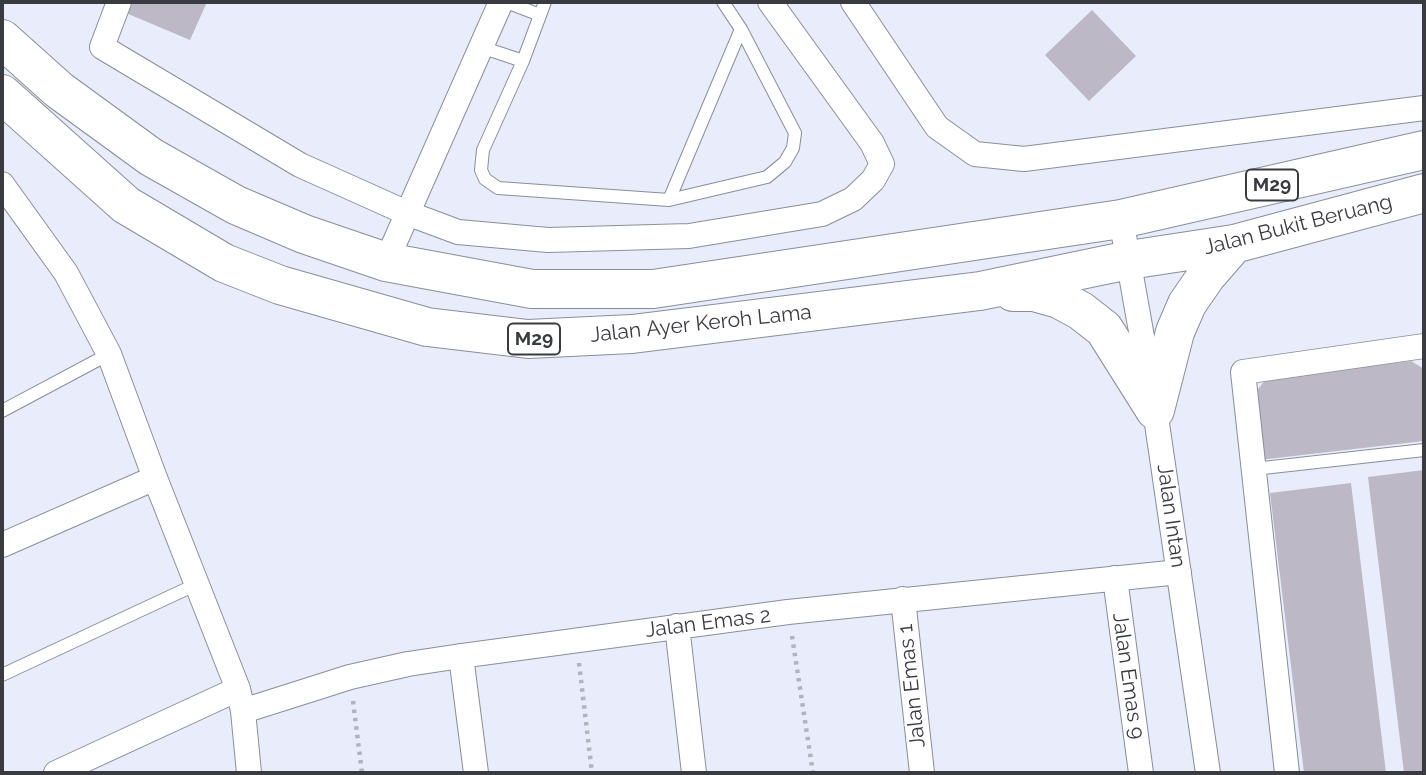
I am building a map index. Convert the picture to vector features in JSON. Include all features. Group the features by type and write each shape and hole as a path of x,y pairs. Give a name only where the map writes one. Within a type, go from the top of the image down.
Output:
{"main road":[{"name":"Jalan Ayer Keroh Lama","path":"2,39 59,90 150,157 236,205 304,234 386,262 532,289 653,289 1121,219"},
{"name":"Jalan Ayer Keroh Lama","path":"2,94 126,205 224,263 279,285 427,327 528,339 632,334 980,291 1129,260"},
{"name":"Jalan Bukit Beruang","path":"1121,219 1424,150"},
{"name":"Jalan Bukit Beruang","path":"1129,260 1234,244 1424,193"},
{"path":"1155,410 1175,332 1187,304 1207,275 1234,244"},
{"path":"386,262 389,282 403,306 427,327"},
{"path":"980,291 1034,292 1059,299 1081,311 1104,329 1155,410"}],"street":[{"path":"119,2 102,47 300,165 458,233 535,239 676,237 822,214 853,199 873,180 882,164 872,143 770,2"},
{"path":"386,262 500,2"},
{"path":"853,2 937,127 975,154 1024,159 1424,108"},
{"path":"2,184 66,273 109,354 241,700 249,773"},
{"name":"Jalan Intan","path":"1121,219 1155,410 1208,773"},
{"path":"1287,773 1243,372 1424,346"},
{"path":"2,545 155,478"},
{"name":"Jalan Emas 2","path":"56,773 241,700 408,664 788,612 1179,572"},
{"name":"Jalan Emas 9","path":"1115,578 1141,773"},
{"name":"Jalan Emas 1","path":"902,599 922,773"},
{"path":"677,626 694,773"},
{"path":"461,656 476,773"}],"lane":[{"path":"506,2 543,8 523,61 482,150 481,170 485,178 498,188 669,200 767,177 785,162 793,148 795,133 741,29 723,2"},
{"path":"669,200 741,29"},
{"path":"481,47 523,61"},
{"path":"2,411 109,354"},
{"path":"1254,469 1424,450"},
{"path":"2,675 197,584"}],"path":[{"path":"788,612 813,773"},
{"path":"576,640 592,773"},
{"path":"350,677 362,773"}],"building":[{"path":"130,2 207,2 190,40 126,13"},
{"path":"1092,10 1136,56 1089,101 1045,55"},
{"path":"1411,361 1424,369 1424,441 1259,460 1251,398 1266,379"},
{"path":"1424,470 1424,773 1404,773 1368,477"},
{"path":"1351,483 1386,773 1304,773 1270,493"}]}
